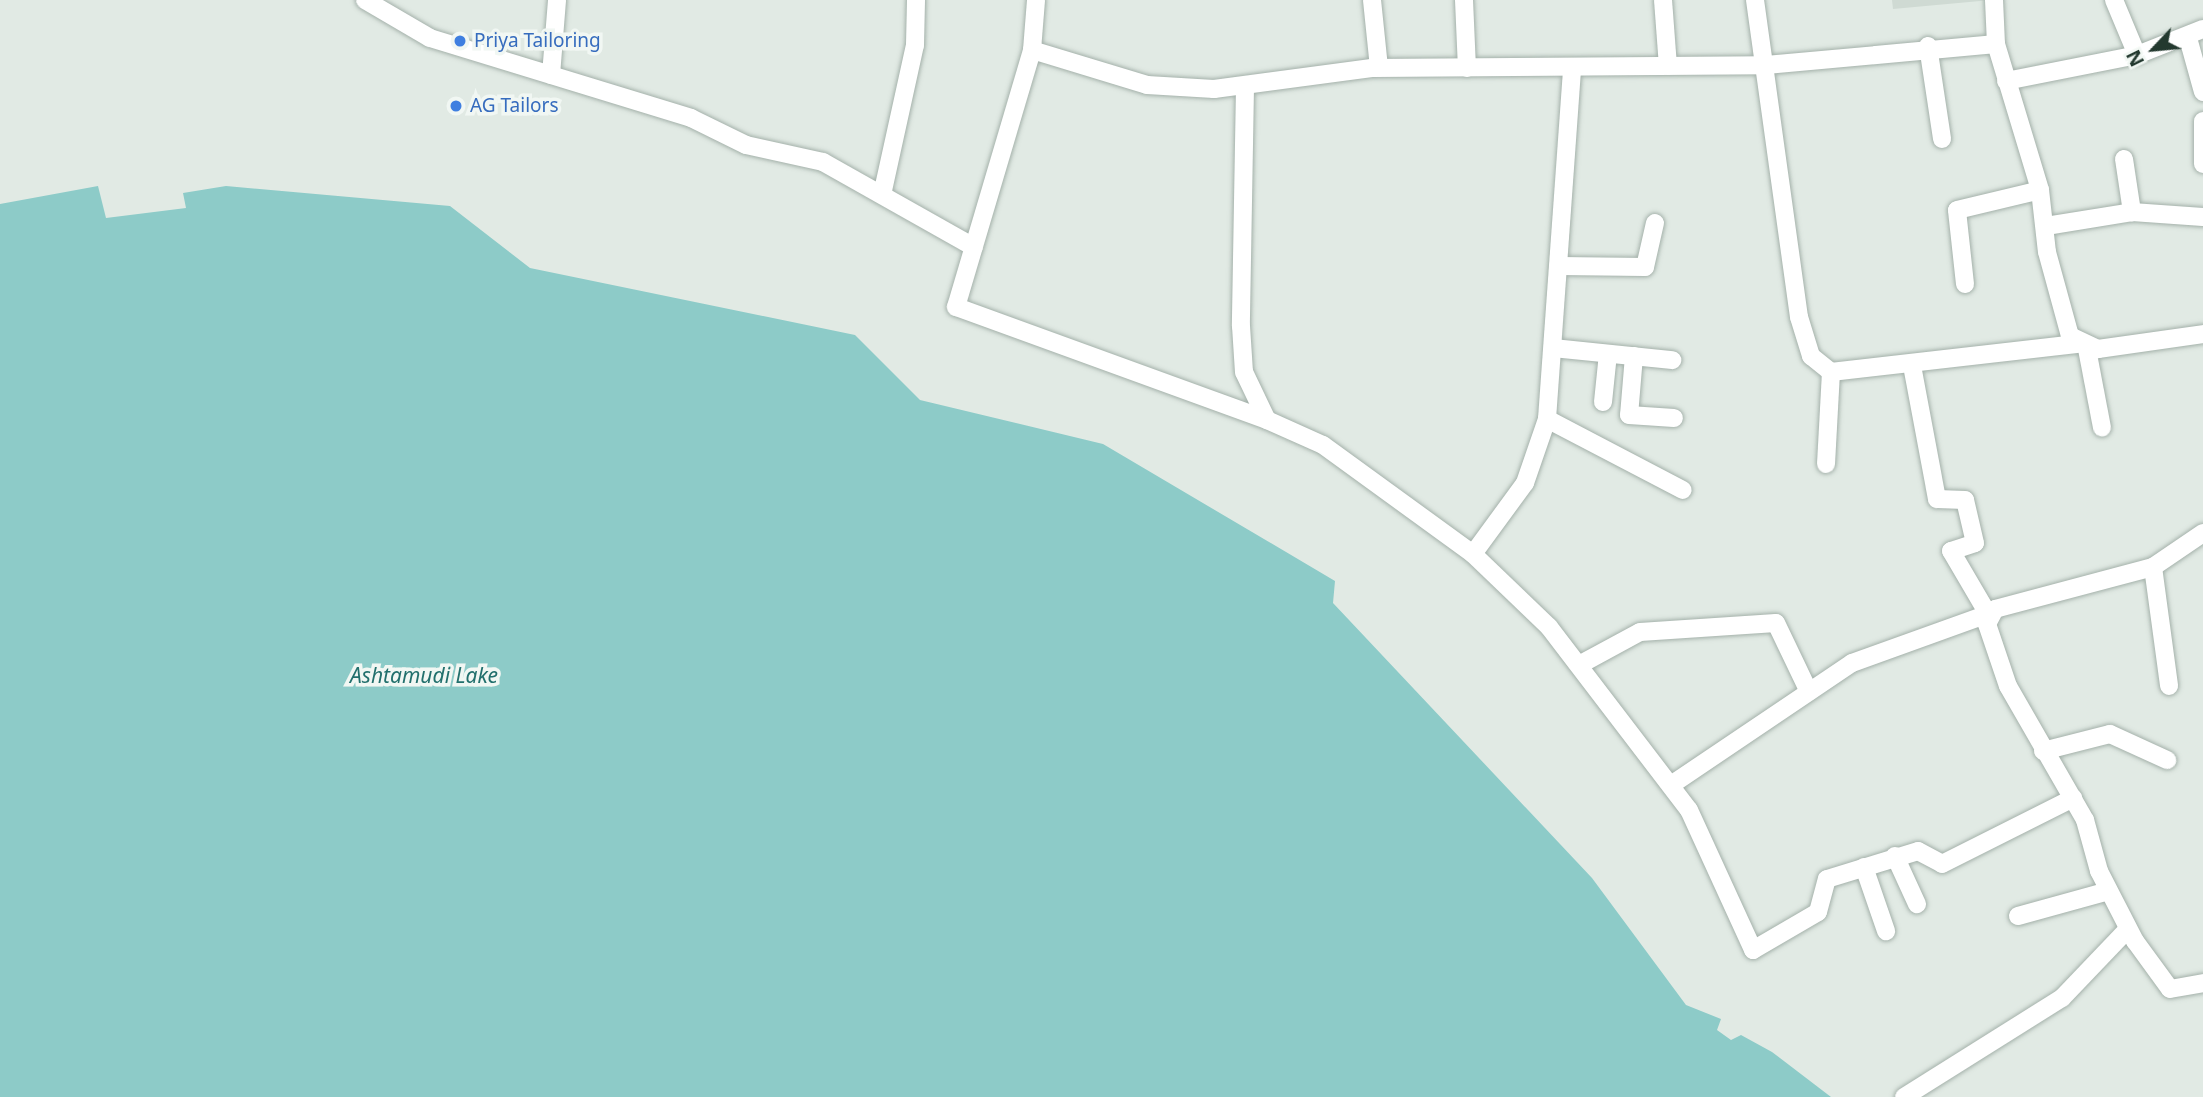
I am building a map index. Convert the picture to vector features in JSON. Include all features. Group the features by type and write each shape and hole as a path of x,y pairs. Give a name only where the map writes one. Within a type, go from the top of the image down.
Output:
{"street":[{"path":"365,0 391,8 430,38 691,118 746,145 823,162 974,247"},
{"path":"551,75 557,0"},
{"path":"882,195 915,46 916,0"},
{"path":"1036,0 1032,50 956,307 1267,420 1323,445 1473,554 1549,627 1689,810 1753,950 1818,912 1827,879 1918,851 1942,864 2073,798"},
{"path":"1373,0 1379,68"},
{"path":"1464,0 1467,68"},
{"path":"1663,0 1668,66"},
{"path":"1755,0 1803,342 1831,372 1826,464"},
{"path":"1994,0 1996,44 2040,190 2064,325 2082,346 2102,428"},
{"path":"2114,0 2137,54"},
{"path":"2006,80 2137,54 2196,34 2203,92"},
{"path":"1032,50 1147,85 1245,87 1379,68 1766,65 1928,46 1996,44"},
{"path":"1928,46 1942,139"},
{"path":"1473,554 1525,483 1547,419 1572,68"},
{"path":"1245,87 1241,337 1244,372 1267,420"},
{"path":"2203,121 2198,123 2203,164"},
{"path":"2124,159 2132,212"},
{"path":"1965,284 1957,210 2040,190"},
{"path":"2046,226 2132,212 2203,217"},
{"path":"1559,266 1645,267 1655,223"},
{"path":"1831,372 2203,334"},
{"path":"1553,348 1672,360"},
{"path":"1603,402 1608,354"},
{"path":"1634,356 1629,415 1674,418"},
{"path":"1912,365 1937,499 1965,500 1975,543 1951,551 1988,614 2008,686 2043,751 2073,798 2109,891 2129,929 2170,989 2203,983"},
{"path":"1547,419 1683,490"},
{"path":"1671,785 1852,663 1988,614 2153,567 2203,533"},
{"path":"2153,567 2169,686"},
{"path":"1579,665 1640,632 1776,623 1809,692"},
{"path":"2043,751 2110,734 2167,760"},
{"path":"1895,856 1917,904"},
{"path":"1864,867 1886,931"},
{"path":"2018,916 2109,891"},
{"path":"1904,1097 2062,998 2129,929"}],"shaded area":[{"path":"1892,0 1991,0 1893,9"}],"water":[{"name":"Ashtamudi Lake","path":"98,186 106,218 186,208 183,193 226,186 450,206 530,268 855,335 920,400 1103,444 1335,581 1333,603 1592,878 1686,1005 1721,1019 1717,1030 1731,1040 1741,1035 1772,1052 1831,1097 0,1097 0,204"}],"place":[{"name":"Priya Tailoring","path":"460,41"},
{"name":"AG Tailors","path":"456,106"}]}
